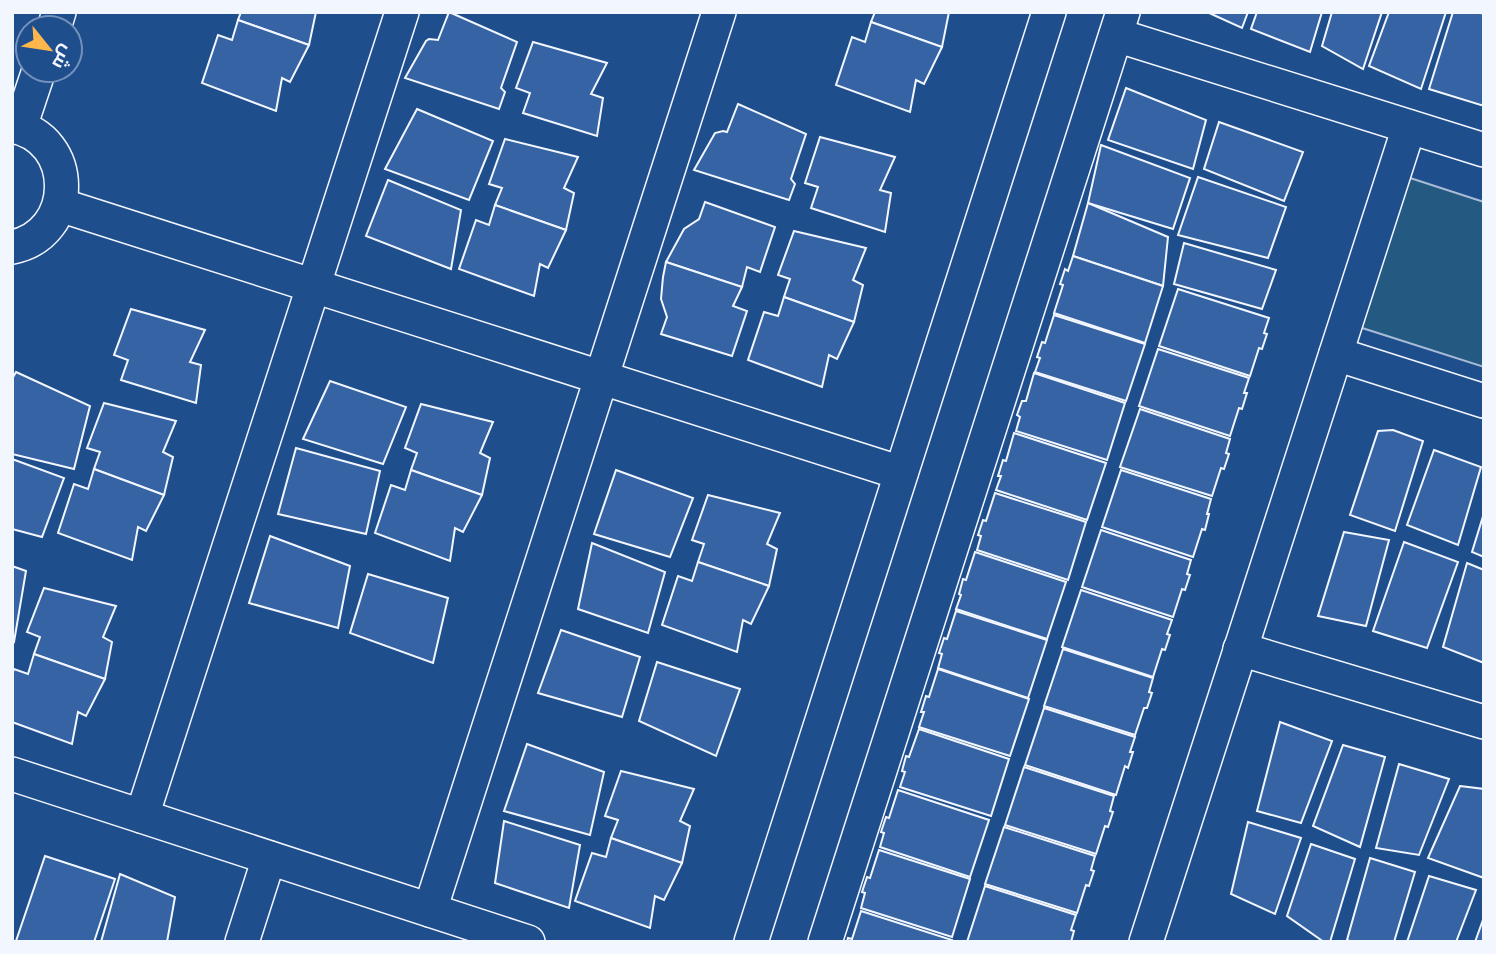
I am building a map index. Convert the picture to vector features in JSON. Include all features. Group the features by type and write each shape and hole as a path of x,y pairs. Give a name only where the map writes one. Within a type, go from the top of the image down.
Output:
{"street":[{"path":"142,816 402,12"},
{"path":"430,910 719,12"},
{"path":"751,942 1049,12"},
{"path":"825,942 1120,24 1409,127 1484,150"},
{"path":"12,247 37,237 51,223 60,205 62,187 59,167 51,150 37,136 16,126 33,84"},
{"path":"1150,941 1240,649 1409,127"},
{"path":"60,205 901,473"},
{"path":"1336,354 1484,401"},
{"path":"1240,649 1484,722"},
{"path":"12,774 528,942"},
{"path":"242,942 269,858"}],"shaded area":[{"path":"1404,176 1484,202 1484,367 1356,326"}],"building":[{"path":"241,12 316,12 309,45 238,20"},
{"path":"449,12 517,42 501,88 505,92 499,109 405,78 426,41 438,40"},
{"path":"875,12 949,12 942,47 871,22"},
{"path":"1207,12 1248,12 1242,28"},
{"path":"1257,12 1322,12 1310,52 1251,29"},
{"path":"1332,12 1382,12 1363,69 1322,46"},
{"path":"1389,12 1446,12 1421,89 1369,66"},
{"path":"1453,12 1484,14 1484,106 1429,89"},
{"path":"238,20 309,45 290,82 282,78 276,111 202,83 218,35 232,40"},
{"path":"871,22 942,47 924,84 916,80 910,112 836,85 852,37 865,42"},
{"path":"533,42 607,63 591,94 603,98 597,136 523,113 530,93 516,88"},
{"path":"1126,88 1206,120 1193,169 1108,140"},
{"path":"738,104 806,134 791,179 795,184 789,200 694,170 715,133 727,132"},
{"path":"417,109 493,141 469,200 385,169"},
{"path":"1219,122 1303,152 1284,201 1204,169"},
{"path":"820,137 895,157 880,190 891,193 885,232 811,208 818,187 805,183"},
{"path":"505,139 578,157 564,188 574,193 566,230 495,205 502,188 489,184"},
{"path":"1101,145 1190,178 1173,229 1088,203"},
{"path":"1198,177 1286,207 1268,258 1178,235"},
{"path":"388,180 461,210 451,269 366,236"},
{"path":"705,202 775,227 760,272 747,267 742,287 666,262 684,229 699,219"},
{"path":"1088,203 1168,237 1163,286 1073,256"},
{"path":"495,205 566,230 548,268 540,264 534,296 459,269 476,220 489,225"},
{"path":"794,231 866,248 853,280 863,285 854,322 784,297 790,279 778,275"},
{"path":"1184,243 1276,270 1262,309 1174,284"},
{"path":"1073,256 1163,286 1145,343 1054,313 1065,269 1068,271"},
{"path":"666,262 742,287 733,306 747,311 732,356 661,334 667,317 661,299"},
{"path":"1178,289 1269,318 1264,333 1267,334 1262,349 1259,348 1250,376 1159,346"},
{"path":"784,297 854,322 837,359 829,355 822,387 748,360 764,312 778,316"},
{"path":"131,309 205,330 190,362 201,365 196,403 121,380 128,360 114,355"},
{"path":"1054,315 1145,344 1126,401 1035,372 1042,342 1045,343"},
{"path":"1158,349 1249,378 1242,409 1239,408 1230,436 1139,406"},
{"path":"16,372 90,406 74,469 12,454 12,379"},
{"path":"1034,373 1125,403 1107,460 1016,431 1020,417 1017,415 1022,401 1026,401"},
{"path":"330,381 406,407 383,464 303,439"},
{"path":"104,403 176,421 163,452 173,457 164,495 94,469 100,452 87,448"},
{"path":"421,404 493,422 480,453 490,458 482,495 411,470 417,453 405,448"},
{"path":"1140,409 1230,439 1226,453 1229,454 1224,469 1221,468 1212,496 1120,467"},
{"path":"1393,430 1423,441 1395,531 1350,515 1378,431"},
{"path":"1014,433 1106,463 1087,520 996,490 1003,460 1006,461"},
{"path":"296,448 380,471 366,534 278,514"},
{"path":"1434,450 1481,467 1458,545 1407,525"},
{"path":"12,459 64,478 42,537 12,529"},
{"path":"94,469 164,495 146,531 138,527 132,560 58,533 74,484 88,489"},
{"path":"411,470 482,495 463,532 455,528 450,561 375,533 391,485 405,490"},
{"path":"616,470 693,498 670,557 594,534"},
{"path":"1121,470 1211,499 1205,530 1202,529 1193,557 1102,527"},
{"path":"995,493 1086,522 1068,580 977,550 981,536 978,535 983,520 986,521"},
{"path":"708,495 780,513 767,544 777,549 769,586 698,562 704,544 692,540"},
{"path":"1484,513 1484,557 1472,552"},
{"path":"1101,530 1191,560 1187,574 1190,575 1185,590 1182,589 1173,617 1082,587"},
{"path":"1344,532 1389,540 1366,626 1318,616"},
{"path":"270,536 350,566 338,628 249,603"},
{"path":"1404,542 1458,562 1427,648 1373,631"},
{"path":"592,543 665,572 648,633 578,609"},
{"path":"975,552 1066,582 1047,639 956,609 963,579 966,580"},
{"path":"698,562 769,586 751,624 743,620 737,652 662,625 678,576 692,581"},
{"path":"1467,563 1484,570 1484,663 1443,647"},
{"path":"12,566 26,571 14,642 12,641"},
{"path":"368,574 448,598 433,663 350,633"},
{"path":"44,588 116,606 103,637 112,642 105,679 34,654 40,637 27,632"},
{"path":"1081,590 1172,620 1165,650 1162,649 1153,677 1062,647"},
{"path":"956,611 1047,640 1028,698 938,668 942,654 939,653 944,638 947,639"},
{"path":"561,630 640,657 622,717 538,693"},
{"path":"1063,649 1153,678 1149,692 1152,693 1135,735 1044,706"},
{"path":"34,654 105,679 86,716 78,712 72,744 12,722 12,675 14,669 28,674"},
{"path":"657,662 740,689 716,756 639,721"},
{"path":"938,669 1029,699 1010,756 919,727 926,696 929,697"},
{"path":"1044,708 1135,737 1128,768 1125,766 1116,795 1025,765"},
{"path":"1280,722 1332,741 1301,823 1257,811"},
{"path":"919,729 1009,759 991,816 900,787 906,756 909,757"},
{"path":"527,744 604,772 590,835 504,811"},
{"path":"1343,745 1385,757 1360,847 1313,826"},
{"path":"1399,764 1449,779 1419,855 1376,848"},
{"path":"1024,767 1114,796 1110,811 1113,812 1108,827 1105,826 1096,854 1005,825"},
{"path":"621,771 694,789 680,821 690,826 682,863 611,838 618,820 605,816"},
{"path":"1460,786 1484,789 1484,878 1428,858"},
{"path":"898,790 989,820 970,877 880,847 884,833 881,832 886,817 889,818"},
{"path":"504,821 580,845 569,908 495,883"},
{"path":"1248,822 1301,838 1275,914 1231,894"},
{"path":"1004,827 1095,856 1091,870 1094,871 1089,886 1086,885 1077,913 985,884"},
{"path":"611,838 682,863 664,900 655,896 650,928 575,901 592,853 606,857"},
{"path":"1311,844 1355,859 1330,942 1324,942 1287,916"},
{"path":"879,850 970,879 952,937 861,908 865,893 862,892 867,877 870,878"},
{"path":"45,856 115,879 94,942 16,941"},
{"path":"1370,858 1415,872 1394,942 1347,940"},
{"path":"120,874 175,897 167,942 101,942"},
{"path":"1429,876 1476,890 1456,942 1407,942"},
{"path":"985,886 1076,915 1071,930 1074,931 1071,942 967,942"},
{"path":"861,911 952,940 847,942 848,938 852,939"},
{"path":"1484,917 1484,942 1475,942"}]}
